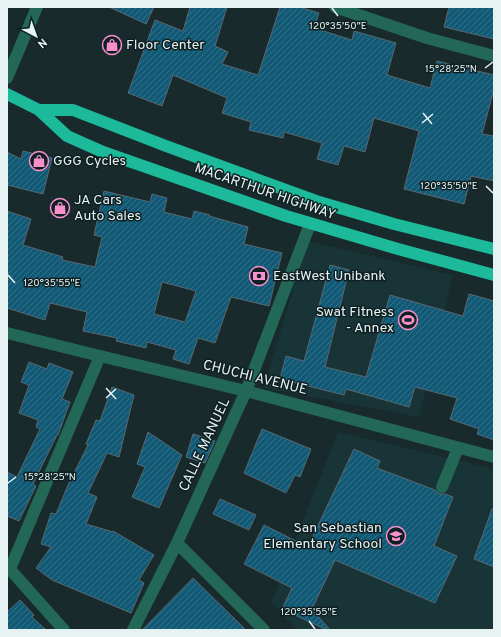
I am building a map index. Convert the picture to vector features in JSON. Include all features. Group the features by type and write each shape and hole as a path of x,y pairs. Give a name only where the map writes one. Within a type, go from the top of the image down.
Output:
{"highway":[{"name":"MACARTHUR HIGHWAY","path":"7,94 39,110 67,136 103,152 310,224 494,275"},
{"name":"MACARTHUR HIGHWAY","path":"39,110 73,110 316,201 394,224 494,249"}],"street":[{"path":"7,78 37,7"},
{"path":"335,7 427,38 494,56"},
{"name":"CALLE MANUEL","path":"133,630 177,543 246,391 310,224"},
{"name":"CHUCHI AVENUE","path":"7,333 246,391 494,457"},
{"path":"64,630 8,567 100,356"},
{"path":"442,487 458,448"},
{"path":"177,543 264,630"}],"shaded area":[{"path":"307,241 453,275 419,417 264,388"},
{"name":"San Sebastian Elementary School","path":"338,432 494,469 494,630 297,630 271,603"}],"building":[{"path":"109,7 154,7 146,24"},
{"path":"190,7 227,7 215,46 228,52 222,64 258,75 280,7 299,7 319,13 314,28 352,40 354,31 396,43 387,75 430,88 437,61 494,75 494,89 482,134 494,136 494,181 471,176 464,204 404,189 419,131 374,118 365,152 344,146 338,165 317,159 322,143 284,132 283,138 249,130 251,122 222,113 227,98 173,75 162,106 128,93 155,20 183,31"},
{"path":"449,7 494,7 494,39 444,27"},
{"path":"23,151 52,158 43,194 7,185 7,152 21,159"},
{"path":"104,191 150,202 152,194 167,198 164,212 192,219 194,211 248,227 244,244 282,253 269,306 231,297 215,343 198,338 189,364 173,359 176,350 147,342 146,348 116,341 117,338 83,331 87,312 50,303 45,320 7,308 7,211 31,219 23,245 63,257 62,260 95,267 102,237 94,235","holes":["162,282 196,291 185,322 154,314"]},
{"path":"330,265 349,270 325,367 366,377 390,295 463,316 469,294 494,301 494,440 477,434 479,429 450,419 457,398 415,387 409,407 346,389 344,395 280,379 286,356 304,361"},
{"path":"29,362 47,369 49,363 73,372 62,399 70,402 58,435 33,484 36,486 19,521 7,516 7,472 17,477 40,429 36,427 38,420 19,413 29,385 21,382"},
{"path":"112,387 134,395 119,457 107,453 88,493 97,497 86,524 113,531 154,555 139,580 144,583 131,613 52,580 36,568 51,547 41,544 51,513 56,514 68,485 88,445 86,444 96,420 100,421"},
{"path":"262,429 311,449 300,477 295,475 286,493 244,473"},
{"path":"148,432 182,455 159,508 132,497 145,467 137,464"},
{"path":"193,434 215,441 205,463 186,457"},
{"path":"354,449 380,461 377,468 435,490 440,494 453,497 434,546 457,556 435,603 335,560 312,609 330,630 327,630 282,609 292,588 244,564 264,525 308,547"},
{"path":"220,499 256,515 249,530 213,514"},
{"path":"492,509 494,509 494,567 474,559"},
{"path":"193,578 246,630 142,630"},
{"path":"20,600 34,615 32,617 46,630 7,630 7,612"}],"place":[{"name":"Floor Center","path":"112,45"},
{"name":"GGG Cycles","path":"39,161"},
{"name":"JA Cars Auto Sales","path":"60,208"},
{"name":"EastWest Unibank","path":"259,276"},
{"name":"Swat Fitness - Annex","path":"408,320"},
{"name":"San Sebastian Elementary School","path":"396,536"}]}
